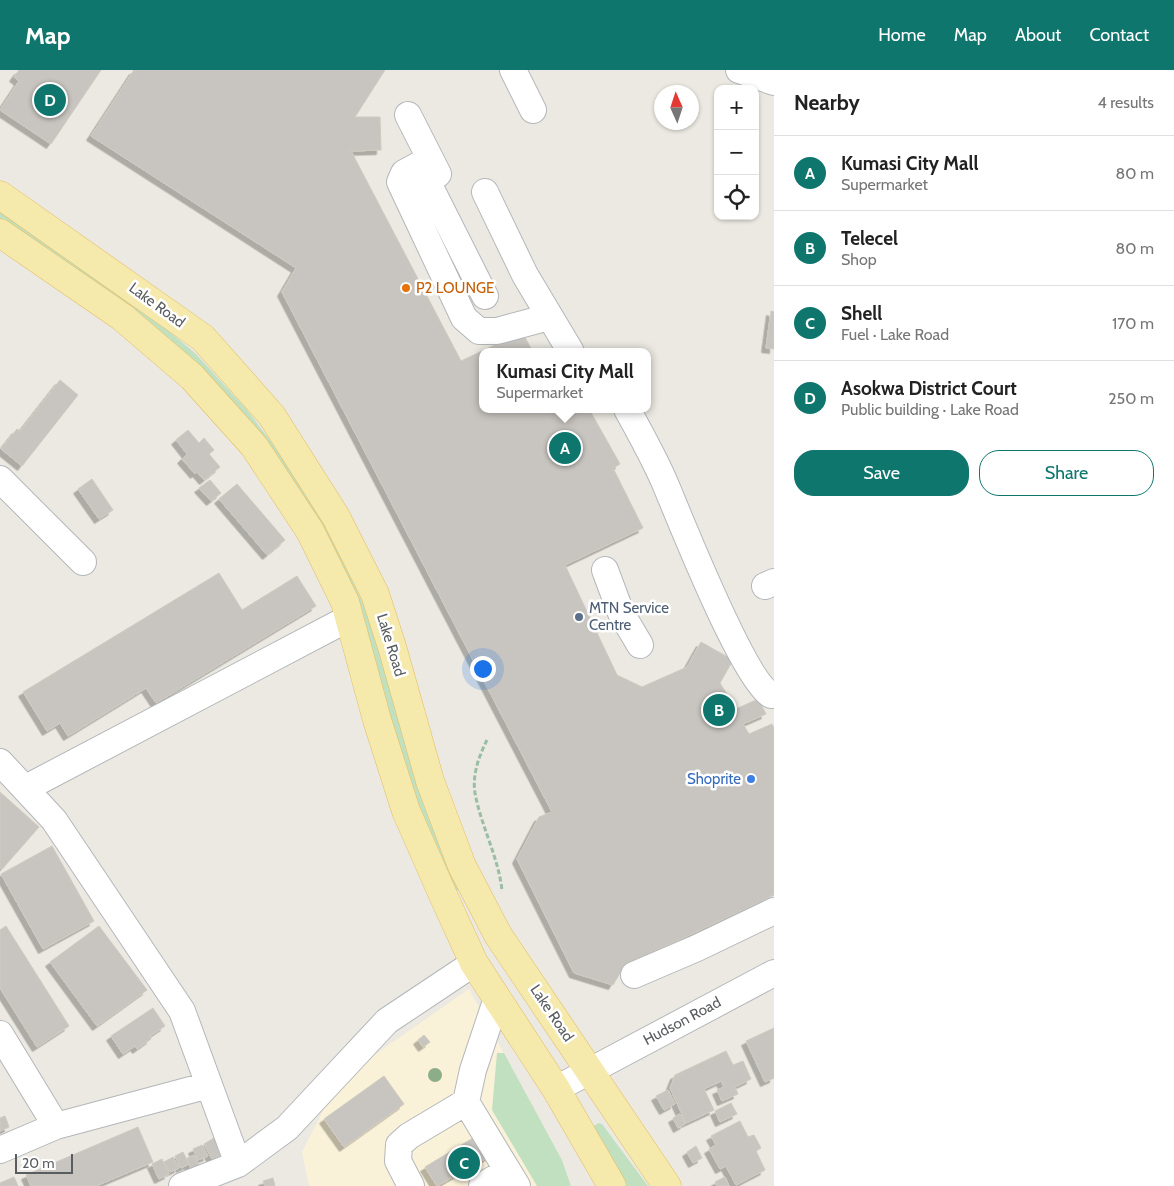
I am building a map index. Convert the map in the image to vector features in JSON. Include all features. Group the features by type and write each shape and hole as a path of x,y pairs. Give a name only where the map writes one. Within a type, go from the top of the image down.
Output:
{"main road":[{"name":"Lake Road","path":"0,195 203,338 272,416 336,517 375,594 394,650 430,781 462,866 498,935 667,1186"},
{"name":"Lake Road","path":"0,233 122,317 192,377 254,446 310,531 345,602 377,720 406,811 474,963 556,1088 612,1186"}],"street":[{"path":"513,70 533,110"},
{"path":"739,70 774,82"},
{"path":"408,115 425,162 485,296"},
{"path":"425,162 450,197"},
{"path":"425,162 404,172 400,182 464,318 479,331 497,331 549,317"},
{"path":"485,192 549,317 568,348"},
{"path":"629,413 667,488 683,530 742,655 763,690 771,695"},
{"path":"0,479 83,562"},
{"path":"605,570 622,612 640,645"},
{"path":"26,788 349,618"},
{"path":"0,762 54,820 182,1011 238,1164"},
{"path":"634,974 697,948 774,911"},
{"path":"182,1186 238,1164 287,1128 387,1021 474,963"},
{"name":"Hudson Road","path":"556,1088 774,973"},
{"path":"482,1186 512,1179 466,1102 472,1070 497,998"},
{"path":"0,1034 56,1126"},
{"path":"0,1150 56,1126 209,1085"},
{"path":"410,1186 398,1160 400,1145 410,1136 466,1102"}],"path":[{"path":"487,740 478,758 475,792 500,872 502,891"}],"shaded area":[{"path":"469,989 562,1160 571,1186 309,1186 302,1152 326,1105 367,1060"}],"green space":[{"path":"0,206 153,318 195,353 247,410 285,460 316,507 366,609 460,890 454,891 271,454 0,227"},
{"path":"497,1053 504,1053 562,1160 571,1186 537,1186 492,1110"},
{"path":"598,1123 602,1124 648,1186 627,1186 594,1129 594,1126"}],"building":[{"path":"19,70 101,70 51,144 0,110 19,81 14,77"},
{"path":"134,70 385,70 355,117 380,117 381,150 351,151 461,361 479,352 479,413 591,413 620,464 613,468 643,528 565,565 617,675 642,687 687,667 701,642 733,660 720,683 736,709 758,699 766,714 743,724 749,734 772,724 774,728 774,895 624,966 613,985 574,973 517,859 539,817 552,812 282,292 296,268 91,136"},
{"path":"771,311 774,312 774,349 766,348"},
{"path":"522,332 531,348 488,348"},
{"path":"60,380 78,395 22,466 1,449 17,429 20,431"},
{"path":"188,430 199,443 204,438 214,450 209,454 220,467 204,480 197,472 195,474 182,459 187,454 176,440"},
{"path":"92,479 113,510 99,519 78,489"},
{"path":"210,480 221,493 211,501 199,488"},
{"path":"237,484 285,540 267,555 219,499"},
{"path":"219,573 242,610 297,576 316,606 156,703 146,688 68,736 60,723 47,731 23,692"},
{"path":"0,792 39,827 2,869 0,868"},
{"path":"52,846 94,921 43,949 1,874"},
{"path":"6,926 69,1026 37,1047 0,988 0,930"},
{"path":"99,926 147,990 97,1026 50,962"},
{"path":"153,1008 165,1026 150,1036 151,1039 137,1049 135,1046 123,1054 111,1036"},
{"path":"774,1028 774,1078 765,1082 746,1041"},
{"path":"424,1035 430,1042 423,1047 418,1040"},
{"path":"726,1051 733,1065 743,1061 751,1079 735,1087 738,1094 722,1101 717,1090 724,1087 721,1081 704,1089 714,1110 686,1123 670,1088 675,1075"},
{"path":"384,1076 404,1104 344,1147 324,1119"},
{"path":"668,1090 675,1104 664,1110 656,1096"},
{"path":"731,1103 737,1114 720,1122 715,1111"},
{"path":"680,1114 685,1124 678,1128 673,1118"},
{"path":"5,1116 9,1127 0,1131 0,1118"},
{"path":"740,1121 748,1137 754,1135 761,1148 756,1151 765,1170 736,1185 726,1166 720,1169 709,1149 716,1145 711,1136"},
{"path":"138,1127 153,1162 96,1186 31,1186 26,1175"},
{"path":"478,1135 490,1156 437,1186 425,1167"},
{"path":"214,1138 223,1154 212,1159 204,1144"},
{"path":"202,1145 208,1156 198,1160 193,1149"},
{"path":"696,1146 702,1158 693,1163 687,1152"},
{"path":"183,1152 189,1164 181,1168 175,1156"},
{"path":"194,1155 199,1165 191,1169 187,1158"},
{"path":"173,1157 179,1168 170,1172 164,1162"},
{"path":"162,1159 169,1174 159,1179 152,1164"},
{"path":"14,1177 18,1186 0,1186 0,1183"},
{"path":"725,1177 729,1186 717,1186 715,1182"},
{"path":"273,1178 275,1186 265,1186 263,1181"}],"place":[{"name":"Asokwa District Court","path":"50,100"},
{"name":"P2 LOUNGE","path":"406,288"},
{"name":"Kumasi City Mall","path":"565,448"},
{"name":"MTN Service Centre","path":"579,617"},
{"name":"Telecel","path":"719,710"},
{"name":"Shoprite","path":"751,779"},
{"name":"Shell","path":"464,1163"}]}
